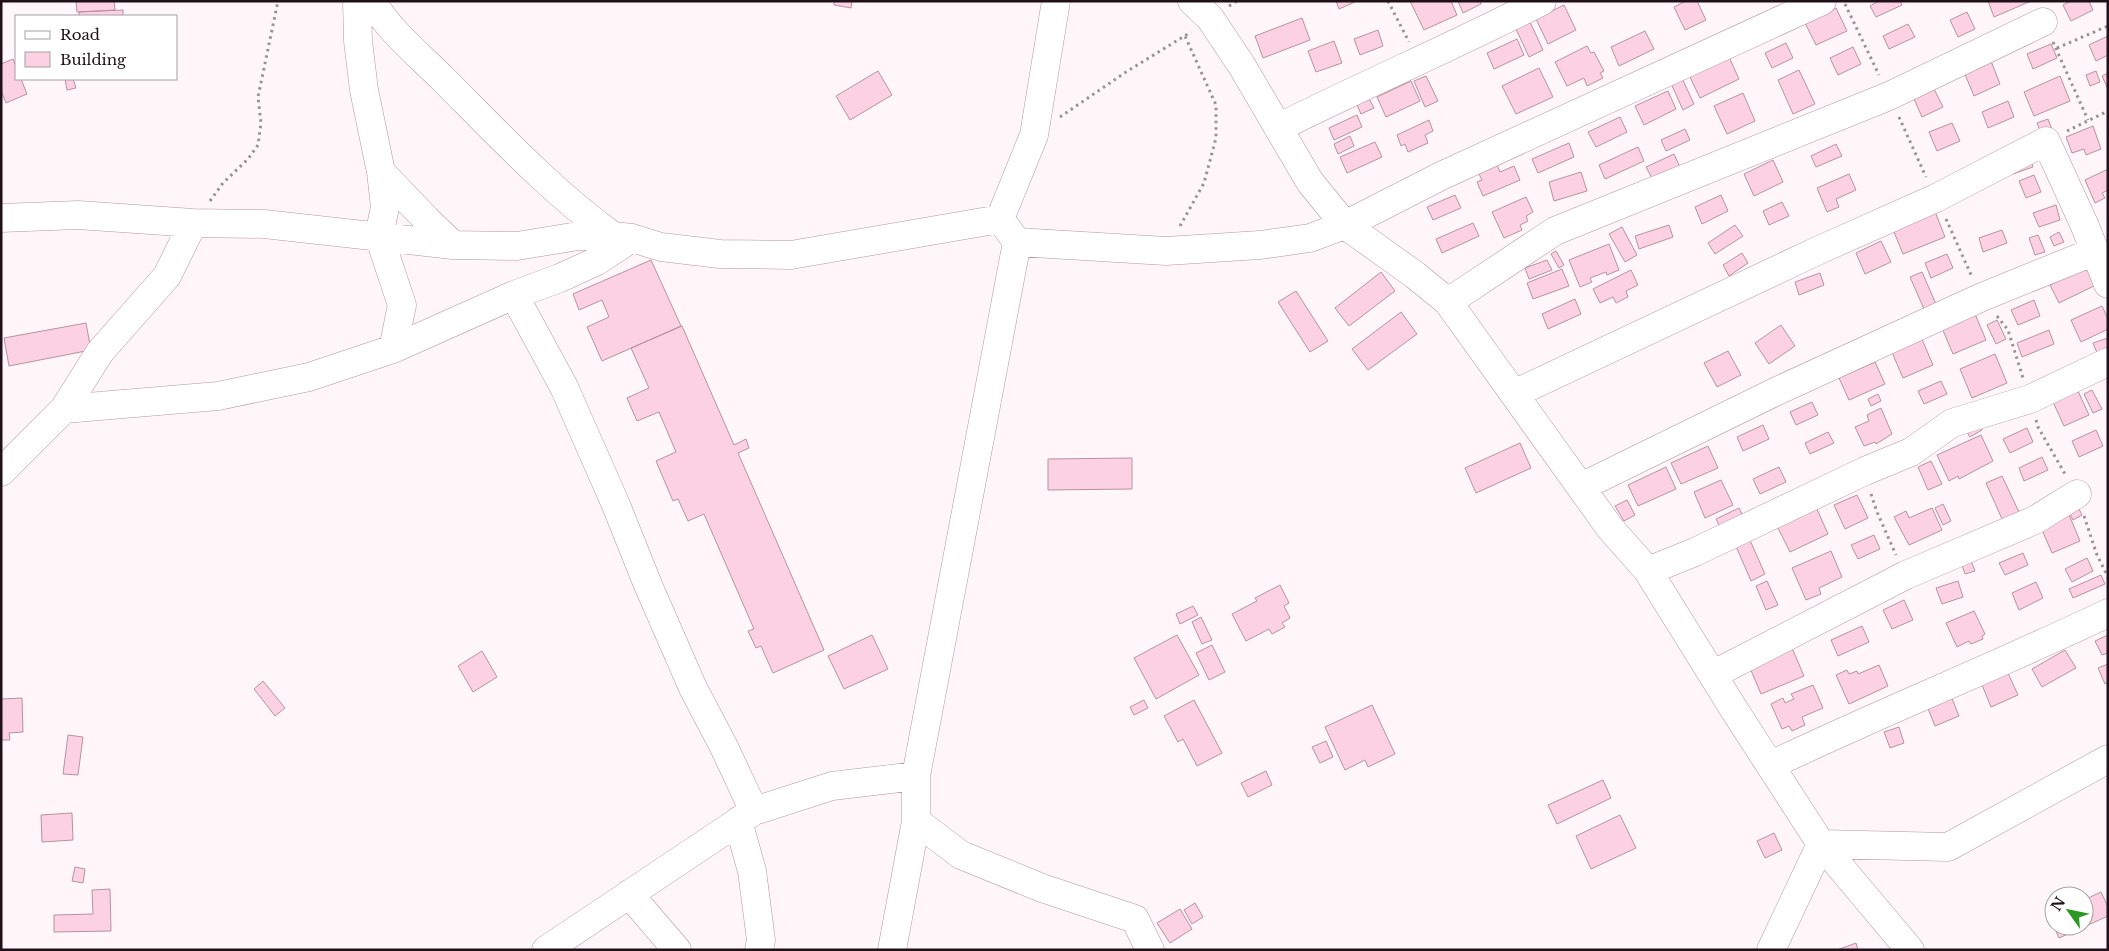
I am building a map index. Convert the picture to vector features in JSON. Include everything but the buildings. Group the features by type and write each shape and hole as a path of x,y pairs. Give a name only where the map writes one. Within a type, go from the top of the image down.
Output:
{"street":[{"path":"357,1 358,41 364,90 381,172 385,207 379,236 402,305 393,349"},
{"path":"372,1 394,30 482,118 582,213 622,237"},
{"path":"1000,219 1034,135 1056,1"},
{"path":"1278,128 1418,60 1493,27 1542,1"},
{"path":"1017,242 1166,251 1260,245 1301,239 1345,225 1441,176 1822,1"},
{"path":"1201,10 1242,66 1310,182 1345,225 1415,274 1448,302 1610,528 1648,571 1821,844 1910,950"},
{"path":"1448,302 1555,231 1889,96 2043,22"},
{"path":"1514,394 1817,251 1936,198 2046,141 2084,224 2093,252 2108,284"},
{"path":"381,172 453,245"},
{"path":"1,218 78,215 193,223 264,224 453,245 517,246 578,236 622,237 661,247 710,253 790,255 1000,219"},
{"path":"892,950 916,821 916,776 1017,242 1000,219"},
{"path":"1,472 64,409 100,352 167,276 193,223"},
{"path":"64,409 218,396 309,377 393,349 514,295 560,278 597,261 622,237"},
{"path":"1580,487 1777,391 1982,297 2093,252"},
{"path":"514,295 564,387 693,688 724,747 746,816 761,940 759,950"},
{"path":"1648,571 1695,552 1865,471 1911,452 1952,423 2030,399 2108,362"},
{"path":"1714,674 1906,576 2034,520 2077,494"},
{"path":"1771,765 1844,730 1997,664 2108,613"},
{"path":"1821,844 1948,847 2108,759"},
{"path":"546,950 746,816 832,786 916,776"},
{"path":"916,821 961,855 1042,888 1135,918 1150,950"},
{"path":"1771,950 1821,844"},
{"path":"629,894 677,950"}],"path":[{"path":"193,223 223,183 248,159 258,145 261,123 258,97 278,1"},
{"path":"1034,135 1126,72 1184,36 1201,10 1237,1"},
{"path":"1388,1 1418,60"},
{"path":"1844,1 1982,297 2008,330 2038,427 2077,494 2097,555 2108,577"},
{"path":"2043,22 2057,48 2088,120 2108,111"},
{"path":"2057,48 2108,26"},
{"path":"1166,251 1204,183 1216,138 1216,105 1184,36"},
{"path":"1865,471 1877,512 1906,576"}]}
